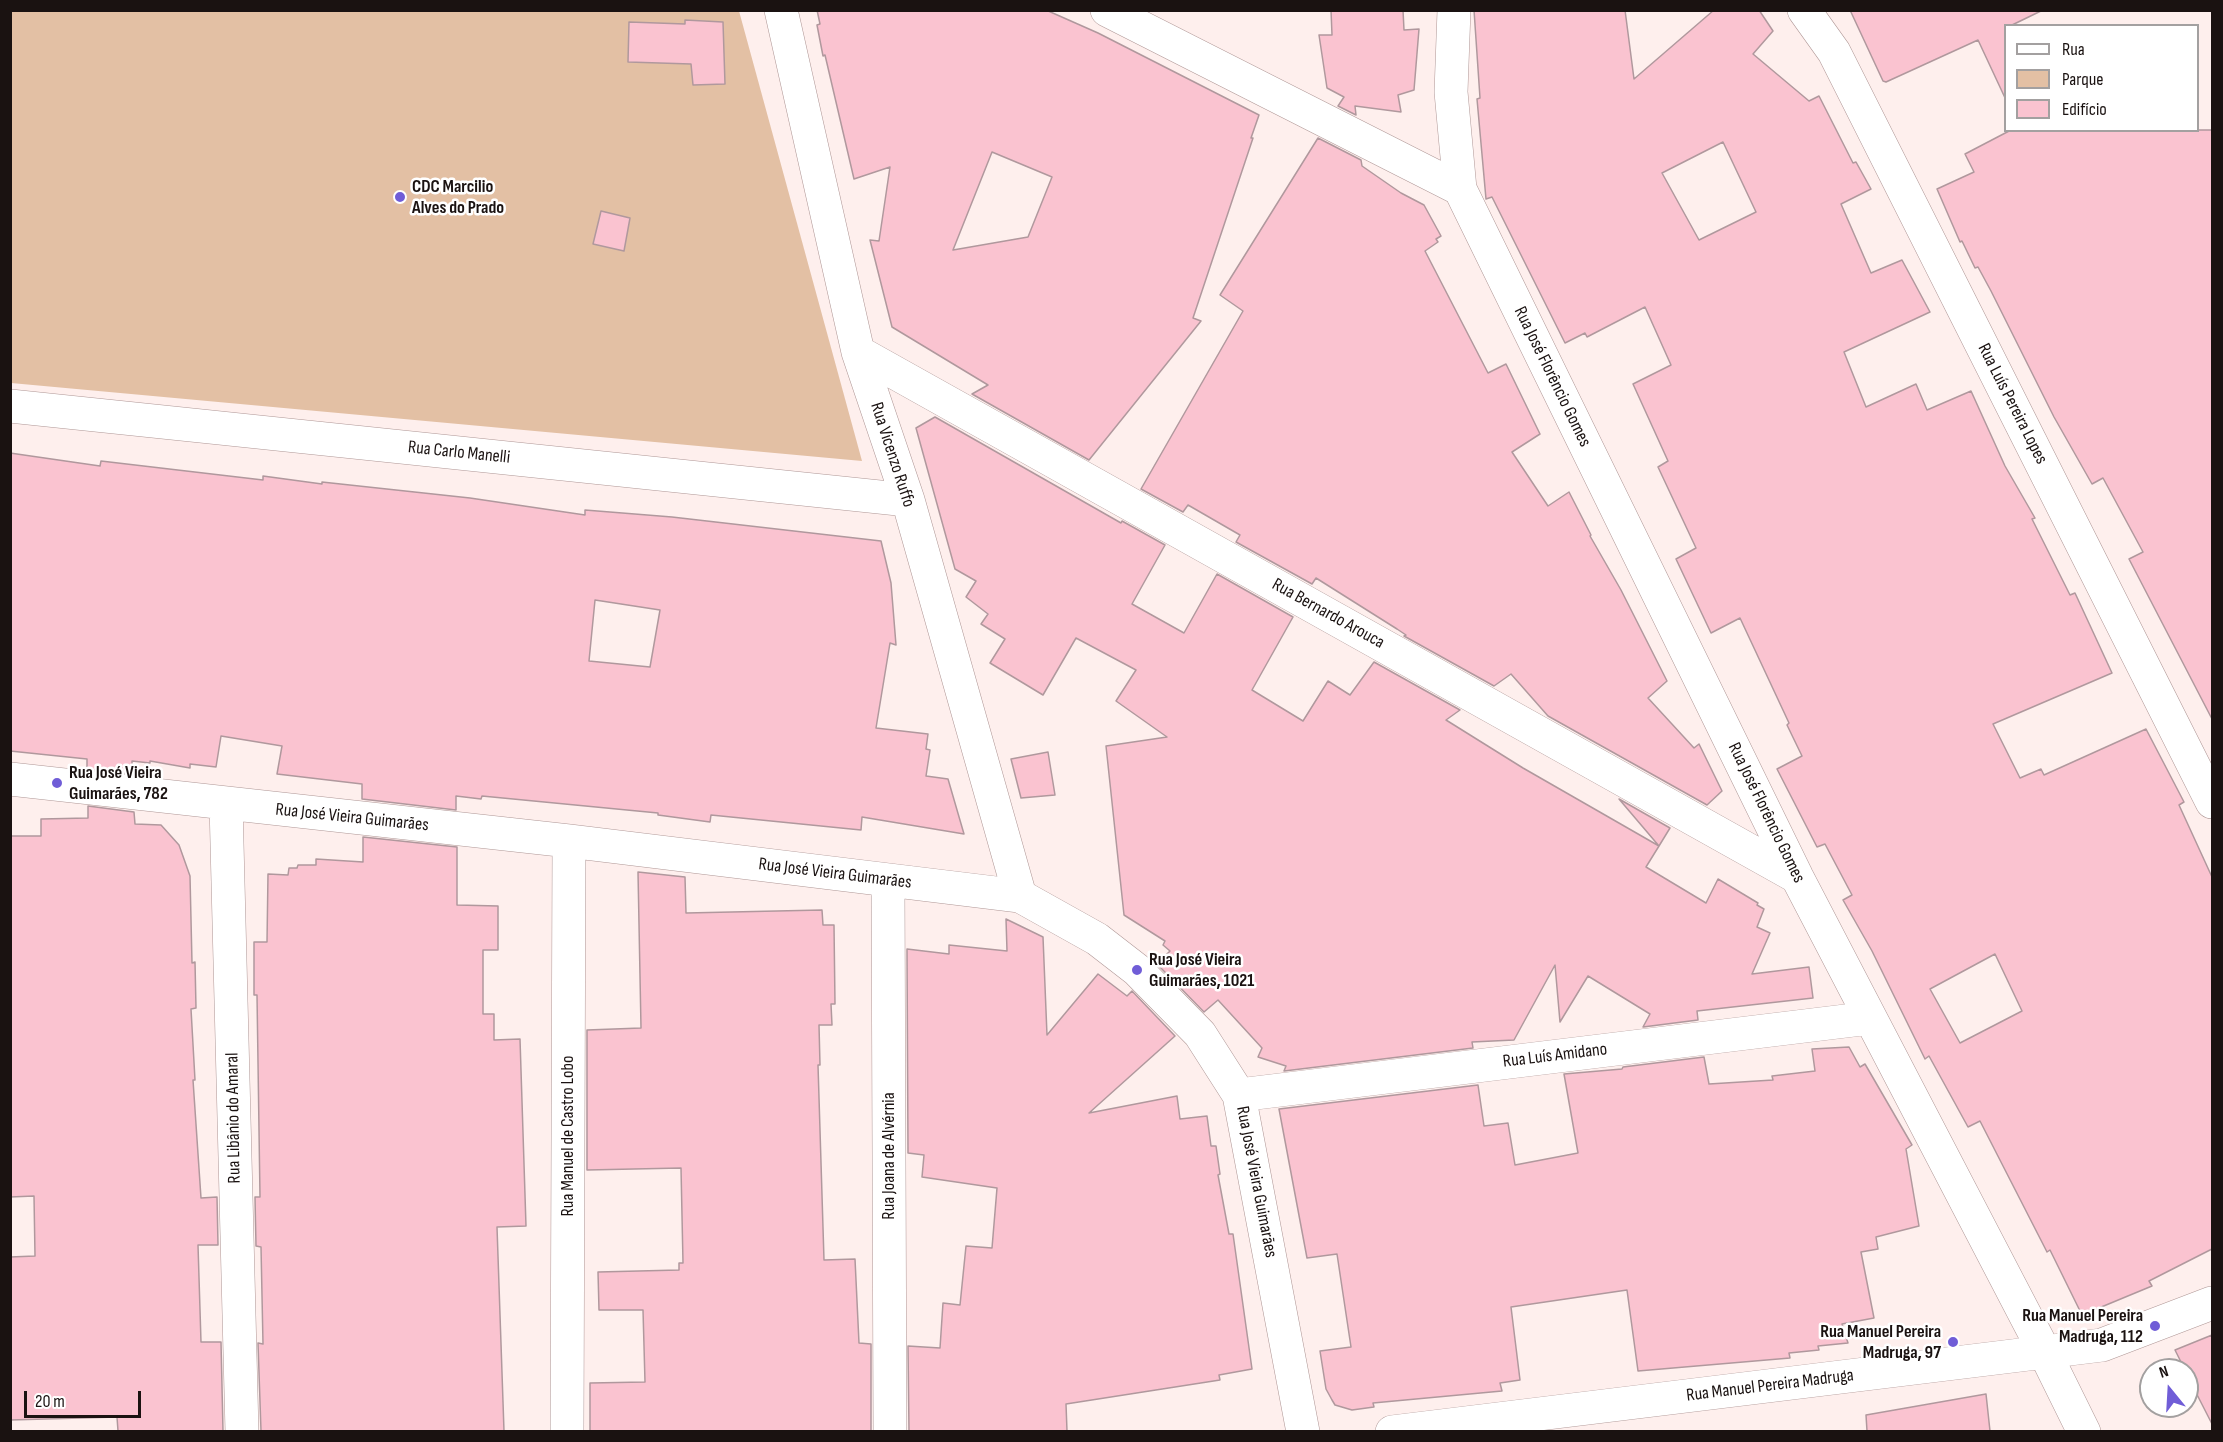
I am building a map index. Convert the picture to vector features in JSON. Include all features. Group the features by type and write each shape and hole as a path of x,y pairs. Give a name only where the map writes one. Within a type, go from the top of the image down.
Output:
{"street":[{"name":"Rua Vicenzo Ruffo","path":"781,10 858,352 908,500 1020,896"},
{"path":"1107,10 1460,189"},
{"name":"Rua José Florêncio Gomes","path":"1454,10 1451,92 1460,189 1797,877 2084,1431"},
{"name":"Rua Luís Pereira Lopes","path":"1804,10 1834,52 1850,83 2212,802"},
{"name":"Rua Bernardo Arouca","path":"858,352 1797,877"},
{"name":"Rua Carlo Manelli","path":"10,406 908,500"},
{"name":"Rua José Vieira Guimarães","path":"10,778 1020,896 1097,939 1137,970 1200,1034 1239,1095 1303,1431"},
{"name":"Rua Libânio do Amaral","path":"226,804 242,1431"},
{"name":"Rua Manuel de Castro Lobo","path":"567,1431 569,842"},
{"name":"Rua Joana de Alvérnia","path":"888,880 890,1431"},
{"name":"Rua Luís Amidano","path":"1239,1095 1870,1018"},
{"name":"Rua Manuel Pereira Madruga","path":"1392,1431 2045,1353 2102,1344 2212,1303"}],"green space":[{"name":"CDC Marcilio Alves do Prado","path":"10,11 739,11 862,461 11,383"}],"building":[{"path":"817,10 1046,10 1098,33 1259,115 1193,318 1201,321 1089,460 972,394 988,385 892,327 870,240 879,241 890,167 854,179 825,55 823,56 817,25 820,24","holes":["992,152 1052,177 1028,237 953,250"]},
{"path":"1331,10 1403,10 1404,30 1419,29 1414,90 1398,95 1401,112 1355,106 1356,115 1338,106 1344,97 1327,88 1319,35 1332,35"},
{"path":"1474,10 1625,10 1634,79 1714,10 1759,10 1773,31 1753,54 1809,101 1819,96 1853,163 1856,162 1871,189 1841,204 1871,273 1902,260 1930,312 1844,352 1866,407 1916,384 1927,410 1971,391 2005,466 2035,518 2032,519 2070,595 2075,593 2112,673 1993,724 2020,778 2041,769 2044,775 2146,729 2184,802 2179,805 2212,877 2212,1249 2149,1281 2152,1286 2082,1315 2050,1250 2047,1252 1980,1121 1968,1127 1929,1056 1925,1059 1872,951 1843,900 1852,895 1825,844 1817,847 1777,769 1802,756 1740,618 1711,633 1676,559 1696,548 1658,467 1668,461 1633,384 1671,365 1645,307 1587,337 1585,333 1565,343 1492,197 1486,199 1477,99 1480,98","holes":["1723,142 1756,212 1699,240 1662,173","1995,954 2022,1011 1960,1043 1930,989"]},
{"path":"1850,10 2043,10 2014,24 2004,24 2004,96 1978,40 1886,82 1883,81"},
{"path":"685,20 723,22 725,84 693,85 691,64 628,62 629,22 685,24"},
{"path":"2199,130 2212,130 2212,719 2129,559 2143,552 2103,478 2092,484 2054,417 1978,267 1975,268 1962,241 1960,242 1937,189 1974,172 1965,154 2007,132 2199,132"},
{"path":"1318,138 1361,160 1362,166 1401,193 1424,205 1441,236 1436,239 1438,242 1425,251 1488,373 1506,364 1540,434 1512,452 1548,506 1569,492 1667,681 1648,698 1694,748 1699,744 1722,791 1707,805 1548,716 1511,674 1494,686 1404,636 1406,635 1316,578 1312,584 1236,542 1240,535 1188,505 1183,512 1141,489 1243,311 1220,295"},
{"path":"601,211 630,218 624,251 593,244"},
{"path":"935,417 1121,523 1122,521 1165,545 1132,604 1184,633 1217,574 1293,617 1252,690 1303,721 1328,681 1350,695 1374,662 1460,710 1446,720 1523,768 1659,846 1646,867 1706,903 1718,879 1758,903 1757,905 1764,909 1757,927 1770,933 1752,974 1809,967 1813,998 1697,1011 1698,1020 1643,1027 1650,1014 1588,976 1560,1022 1555,965 1514,1040 1472,1042 1473,1048 1284,1071 1286,1066 1258,1057 1262,1048 1218,1000 1204,1012 1157,964 1170,951 1163,945 1165,941 1124,915 1106,746 1167,737 1116,701 1136,670 1076,638 1043,695 990,663 1005,639 981,624 988,614 966,597 976,581 955,569 916,428"},
{"path":"10,453 100,466 101,461 263,480 263,476 470,498 585,515 585,510 672,517 881,541 891,583 896,645 890,643 876,728 928,734 926,749 930,750 926,776 948,779 964,834 862,817 861,830 711,815 710,822 658,815 658,813 482,796 481,799 456,796 456,810 362,799 362,784 277,774 282,746 221,736 216,767 190,764 190,768 150,761 150,763 132,761 132,774 87,769 87,759 10,751","holes":["595,600 660,610 650,667 589,661"]},
{"path":"1048,752 1055,795 1021,798 1011,759"},
{"path":"1619,799 1670,828 1659,846"},
{"path":"88,806 134,812 135,824 161,825 179,845 190,876 192,963 195,962 196,1008 191,1009 195,1080 193,1080 201,1198 217,1197 218,1245 198,1245 201,1342 221,1342 223,1431 118,1431 117,1417 10,1420 10,1257 35,1256 34,1196 10,1197 10,836 41,836 41,819 88,818"},
{"path":"363,837 457,847 457,905 498,906 498,950 483,950 483,1014 494,1014 494,1040 520,1039 526,1226 497,1227 504,1431 261,1431 258,1343 263,1344 261,1247 256,1246 255,1197 260,1197 254,942 267,942 268,874 288,875 289,868 297,868 298,865 316,865 316,859 363,862"},
{"path":"638,872 685,877 686,913 822,910 823,925 834,925 835,1004 831,1004 832,1025 819,1025 820,1065 818,1065 824,1260 855,1259 859,1343 871,1344 871,1431 590,1431 590,1383 645,1382 643,1310 599,1310 598,1272 679,1270 679,1263 683,1263 681,1168 587,1170 587,1030 641,1028"},
{"path":"1006,919 1043,937 1047,1035 1098,974 1127,996 1132,991 1175,1036 1089,1113 1177,1096 1180,1119 1207,1116 1211,1146 1216,1146 1220,1174 1218,1175 1229,1234 1233,1234 1252,1369 1219,1375 1220,1380 1066,1404 1067,1431 909,1431 908,1346 940,1348 943,1303 960,1305 966,1246 992,1248 997,1188 922,1177 924,1155 908,1153 907,949 949,954 949,945 1007,951"},
{"path":"1849,1047 1860,1067 1865,1064 1912,1145 1906,1149 1919,1226 1876,1237 1878,1249 1861,1252 1874,1318 1842,1324 1848,1343 1818,1346 1819,1350 1789,1353 1790,1358 1638,1371 1627,1290 1511,1307 1520,1380 1500,1383 1502,1391 1373,1403 1374,1407 1352,1410 1335,1405 1326,1389 1320,1351 1351,1347 1337,1254 1307,1258 1279,1109 1478,1085 1484,1126 1508,1123 1515,1165 1578,1153 1564,1074 1622,1069 1623,1067 1704,1057 1709,1084 1773,1080 1772,1076 1815,1071 1812,1049"},
{"path":"2212,1335 2212,1424 2199,1399 2199,1358 2179,1358 2175,1350"},
{"path":"1986,1394 1990,1431 1867,1431 1866,1415"}],"place":[{"name":"CDC Marcilio Alves do Prado","path":"400,197"},
{"name":"Rua José Vieira Guimarães, 782","path":"57,783"},
{"name":"Rua José Vieira Guimarães, 1021","path":"1137,970"},
{"name":"Rua Manuel Pereira Madruga, 112","path":"2155,1326"},
{"name":"Rua Manuel Pereira Madruga, 97","path":"1953,1342"}]}
